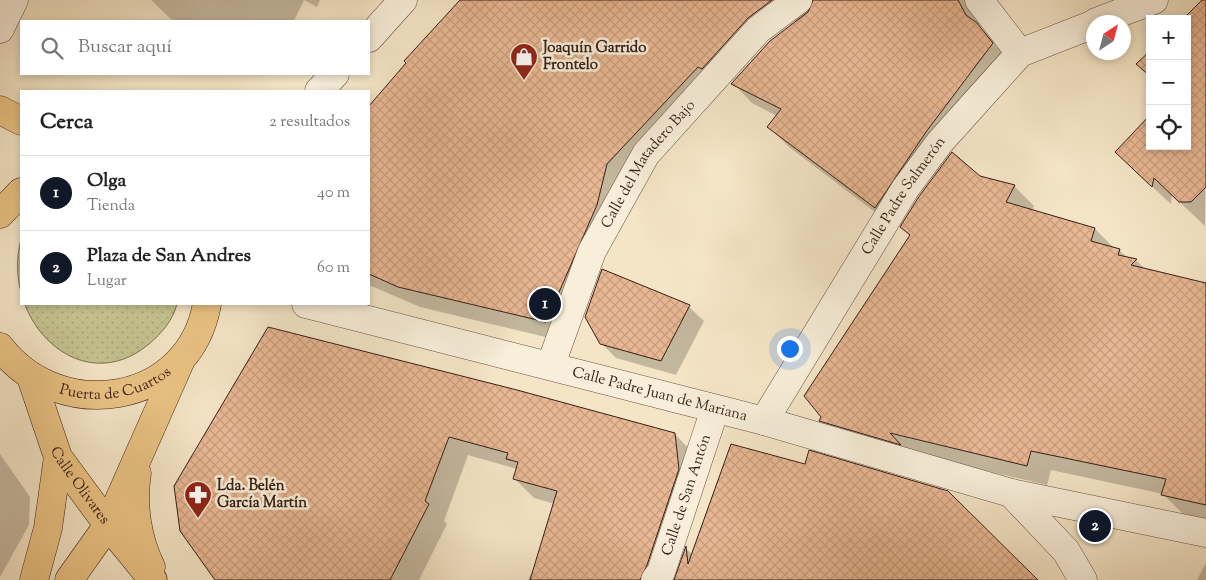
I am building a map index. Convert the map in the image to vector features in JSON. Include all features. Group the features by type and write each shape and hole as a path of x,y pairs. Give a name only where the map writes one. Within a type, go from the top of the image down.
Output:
{"main road":[{"path":"0,110 20,120"},
{"path":"0,214 20,193"},
{"name":"Puerta de Cuartos","path":"0,347 14,363 31,377 52,388 84,396 108,395 131,390 153,380 166,371 183,354 198,332 207,305"},
{"path":"69,580 108,525 183,354"},
{"name":"Calle Olivares","path":"31,377 58,457 108,525 153,580"},
{"path":"140,455 136,481 136,508 140,535 148,561 157,580"},
{"path":"34,580 48,528 58,457"}],"street":[{"path":"0,29 14,0"},
{"path":"370,37 404,0"},
{"name":"Calle del Matadero Bajo","path":"551,364 592,251 646,154 760,29 798,0"},
{"path":"979,0 1020,53"},
{"name":"Calle Padre Salmerón","path":"1116,15 1154,0"},
{"name":"Calle Padre Salmerón","path":"764,421 905,189 940,142 1020,53 1086,27"},
{"path":"320,90 335,75"},
{"name":"Calle Padre Juan de Mariana","path":"310,305 551,364 764,421 1011,493 1206,533"},
{"name":"Calle de San Antón","path":"655,580 661,572 715,409"},
{"path":"1011,493 1066,551 1083,580"}],"shaded area":[{"path":"20,249 20,282 18,269"},
{"path":"25,305 177,305 166,326 149,344 123,359 97,363 73,357 52,344 34,323"}],"building":[{"path":"460,0 772,0 748,18 702,69 698,67 607,164 597,205 546,322 398,287 370,274 370,105 406,63 404,61"},
{"path":"813,0 958,0 966,15 977,23 993,43 926,132 875,208 767,127 781,109 731,84 770,41 808,12"},
{"path":"1202,0 1206,0 1206,187 1191,202 1179,202 1154,178 1152,187 1115,152 1146,119 1146,150 1191,150 1191,15 1187,15"},
{"path":"1146,55 1146,73 1136,64"},
{"path":"952,152 980,176 1015,185 1006,202 1095,228 1091,241 1120,249 1118,255 1137,259 1131,265 1206,283 1206,505 1161,495 1166,479 1031,451 1027,466 890,433 901,445 819,421 821,417 804,396 910,235 900,227 918,198"},
{"path":"602,269 690,305 661,361 600,344 585,317"},
{"path":"268,327 517,390 675,433 679,469 647,565 640,580 530,580 557,491 513,479 518,462 506,459 508,453 449,437 425,501 429,504 390,580 215,580 180,531 174,486"},
{"path":"731,444 805,464 809,450 948,491 1038,580 674,580 686,546 688,564"}],"place":[{"name":"Joaquín Garrido Frontelo","path":"524,81"},
{"name":"Olga","path":"545,304"},
{"name":"Lda. Belén García Martín","path":"198,519"},
{"name":"Plaza de San Andres","path":"1095,526"}]}
